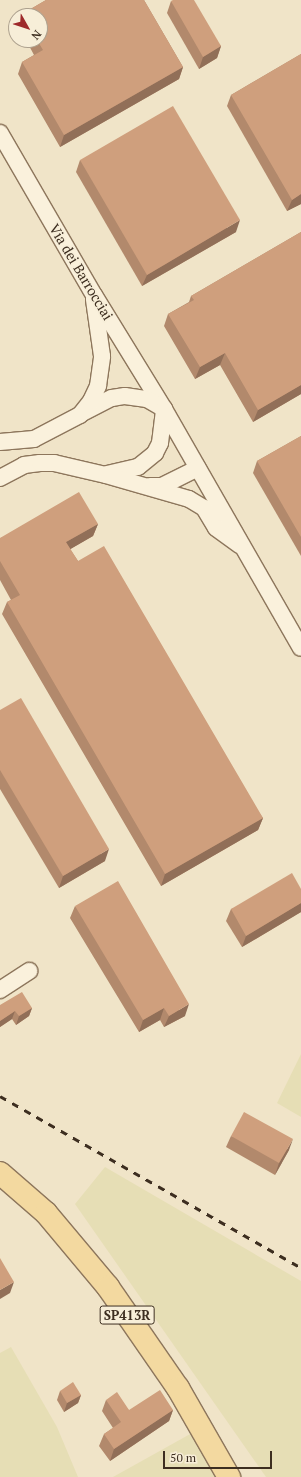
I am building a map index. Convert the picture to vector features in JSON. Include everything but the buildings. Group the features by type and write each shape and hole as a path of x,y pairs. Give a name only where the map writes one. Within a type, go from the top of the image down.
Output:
{"main road":[{"name":"SP413R","path":"0,1173 46,1213 108,1287 178,1388 229,1477"}],"street":[{"name":"Via dei Barrocciai","path":"0,133 94,295 164,408 301,648"},
{"path":"80,415 91,401 101,370 102,356 94,295"},
{"path":"0,442 34,439 112,398 125,396 148,399 164,408 160,443 155,453 138,467 106,475"},
{"path":"0,478 24,465 54,463 146,486 189,499 204,508 216,528 243,548"},
{"path":"146,486 162,486 198,468"},
{"path":"0,990 29,971"}],"shaded area":[{"path":"301,1054 301,1117 277,1103"},
{"path":"105,1167 301,1281 301,1477 266,1477 75,1204"},
{"path":"11,1347 57,1427 78,1477 0,1477 0,1353"},
{"path":"192,1433 216,1477 113,1477"}],"railway":[{"path":"0,1096 301,1268"}]}
